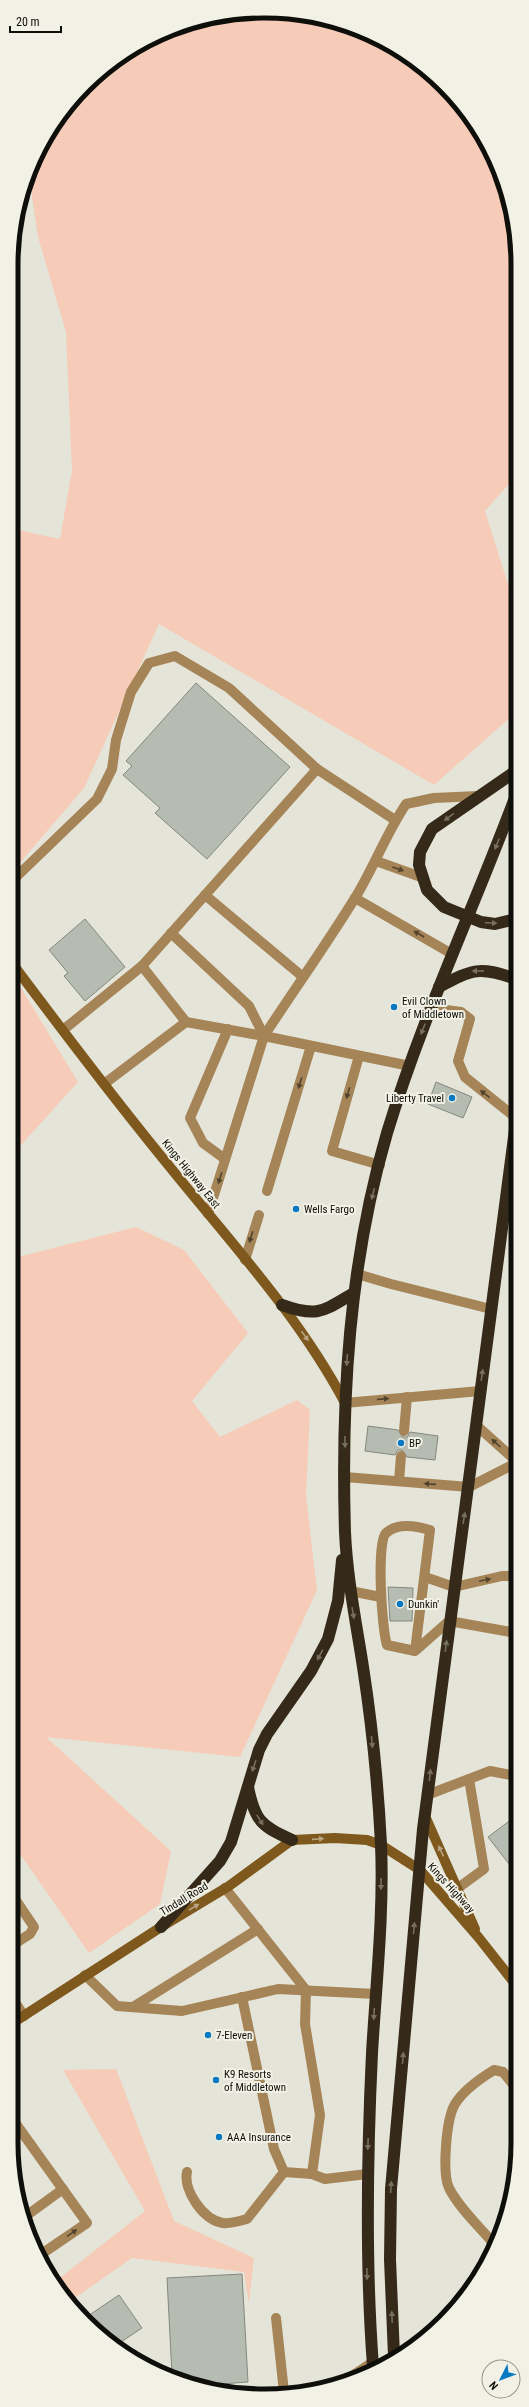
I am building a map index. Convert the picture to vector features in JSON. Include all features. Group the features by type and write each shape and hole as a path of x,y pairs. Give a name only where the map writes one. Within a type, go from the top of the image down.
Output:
{"highway":[{"path":"511,774 444,820 426,838 420,852 419,865 421,877 427,890 436,901 444,907 468,915 481,922 495,924 511,920"},
{"path":"373,2364 367,2296 367,2174 376,1994 381,1845 372,1733 350,1591 345,1535 345,1403 354,1293 387,1136 431,1008 511,808"},
{"path":"439,987 470,971 492,970 511,977"},
{"path":"394,2352 390,2259 391,2189 427,1795 449,1621 469,1487 480,1391 511,1159"},
{"path":"282,1305 298,1311 321,1312 354,1293"},
{"path":"161,1927 220,1861 231,1842 247,1784 267,1734 311,1671 328,1639 338,1602 345,1535"},
{"path":"247,1784 251,1805 263,1825 292,1840"}],"street":[{"name":"Kings Highway East","path":"18,972 104,1084 282,1305 315,1350 345,1403"},
{"name":"Kings Highway","path":"425,1816 479,1938"},
{"path":"292,1840 346,1838 367,1840 381,1845"},
{"name":"Tindall Road","path":"18,2020 85,1975 225,1888 292,1840"},
{"name":"Kings Highway","path":"381,1845 420,1870 479,1938 511,1979"}],"lane":[{"path":"18,875 97,799 112,769 116,740 132,692 149,663 175,656 229,688 317,769 395,820"},
{"path":"63,1030 142,966 317,769"},
{"path":"208,1214 264,1036 355,898 376,861 387,833 395,820 406,804 434,798 478,796"},
{"path":"376,861 421,877"},
{"path":"205,895 303,977"},
{"path":"355,898 452,954"},
{"path":"171,933 249,1006 264,1036"},
{"path":"142,966 186,1022 264,1036 410,1066"},
{"path":"431,1008 461,1012 470,1019 458,1060 465,1077 511,1114"},
{"path":"104,1084 186,1022"},
{"path":"225,1160 203,1143 190,1118 228,1029"},
{"path":"267,1191 311,1046"},
{"path":"359,1056 332,1151 380,1165"},
{"path":"245,1260 259,1215"},
{"path":"357,1274 491,1309"},
{"path":"345,1403 480,1391"},
{"path":"404,1431 407,1397"},
{"path":"476,1425 511,1457"},
{"path":"399,1481 401,1456"},
{"path":"345,1477 469,1487 511,1465"},
{"path":"417,1526 430,1530 415,1651 387,1645 381,1597 383,1539 386,1533 397,1527 417,1526"},
{"path":"425,1577 454,1587 502,1576 511,1576"},
{"path":"350,1591 381,1597"},
{"path":"415,1651 449,1621 511,1632"},
{"path":"427,1795 490,1771 511,1775"},
{"path":"458,1888 484,1868 469,1779"},
{"path":"225,1888 306,1990 305,2024 320,2115 312,2174"},
{"path":"18,1903 34,1926 30,1934 18,1942"},
{"path":"133,2007 258,1929"},
{"path":"85,1975 117,2006 182,2012 278,1989 376,1994"},
{"path":"242,1997 274,2149 284,2172"},
{"path":"18,2007 24,2016"},
{"path":"491,2240 453,2194 447,2181 446,2166 450,2117 458,2100 494,2070 503,2072 511,2082"},
{"path":"18,2127 87,2224 43,2253"},
{"path":"187,2172 185,2181 188,2191 210,2217 222,2223 247,2219 284,2172"},
{"path":"284,2172 312,2174 325,2180 367,2174"},
{"path":"29,2214 63,2189"},
{"path":"276,2318 284,2388"}],"shaded area":[{"path":"264,18 297,20 328,26 344,31 374,43 415,69 439,90 460,114 486,155 503,201 509,232 511,264 511,482 485,511 511,594 511,717 434,785 159,624 84,788 18,865 18,530 60,539 72,471 66,332 38,237 31,187 43,155 69,114 102,79 141,51 155,43 201,26 232,20"},
{"path":"18,983 78,1082 18,1148"},
{"path":"136,1227 184,1250 248,1333 192,1401 220,1437 297,1400 310,1410 306,1496 317,1590 240,1757 46,1737 171,1851 160,1904 89,1953 18,1851 18,1254 22,1256"},
{"path":"116,2069 174,2221 254,2258 249,2303 244,2272 132,2258 74,2299 69,2293 59,2278 145,2211 63,2070"}],"building":[{"path":"196,683 290,767 207,859 155,813 160,808 123,775 132,766 126,761"},
{"path":"85,919 125,967 85,1001 64,976 68,973 49,950"},
{"path":"436,1082 472,1097 463,1118 428,1104"},
{"name":"BP","path":"368,1426 398,1430 403,1437 407,1437 410,1432 438,1436 435,1460 407,1457 402,1450 398,1450 395,1455 365,1451"},
{"name":"Dunkin'","path":"388,1587 413,1588 412,1621 390,1621"},
{"path":"511,1820 511,1867 488,1837"},
{"path":"242,2274 248,2382 218,2384 201,2381 172,2371 167,2278"},
{"path":"119,2295 142,2328 121,2342 89,2316"}],"place":[{"name":"Evil Clown of Middletown","path":"394,1007"},
{"name":"Liberty Travel","path":"452,1098"},
{"name":"Wells Fargo","path":"296,1209"},
{"name":"BP","path":"401,1443"},
{"name":"Dunkin'","path":"400,1604"},
{"name":"7-Eleven","path":"208,2035"},
{"name":"K9 Resorts of Middletown","path":"216,2080"},
{"name":"AAA Insurance","path":"219,2137"}]}
